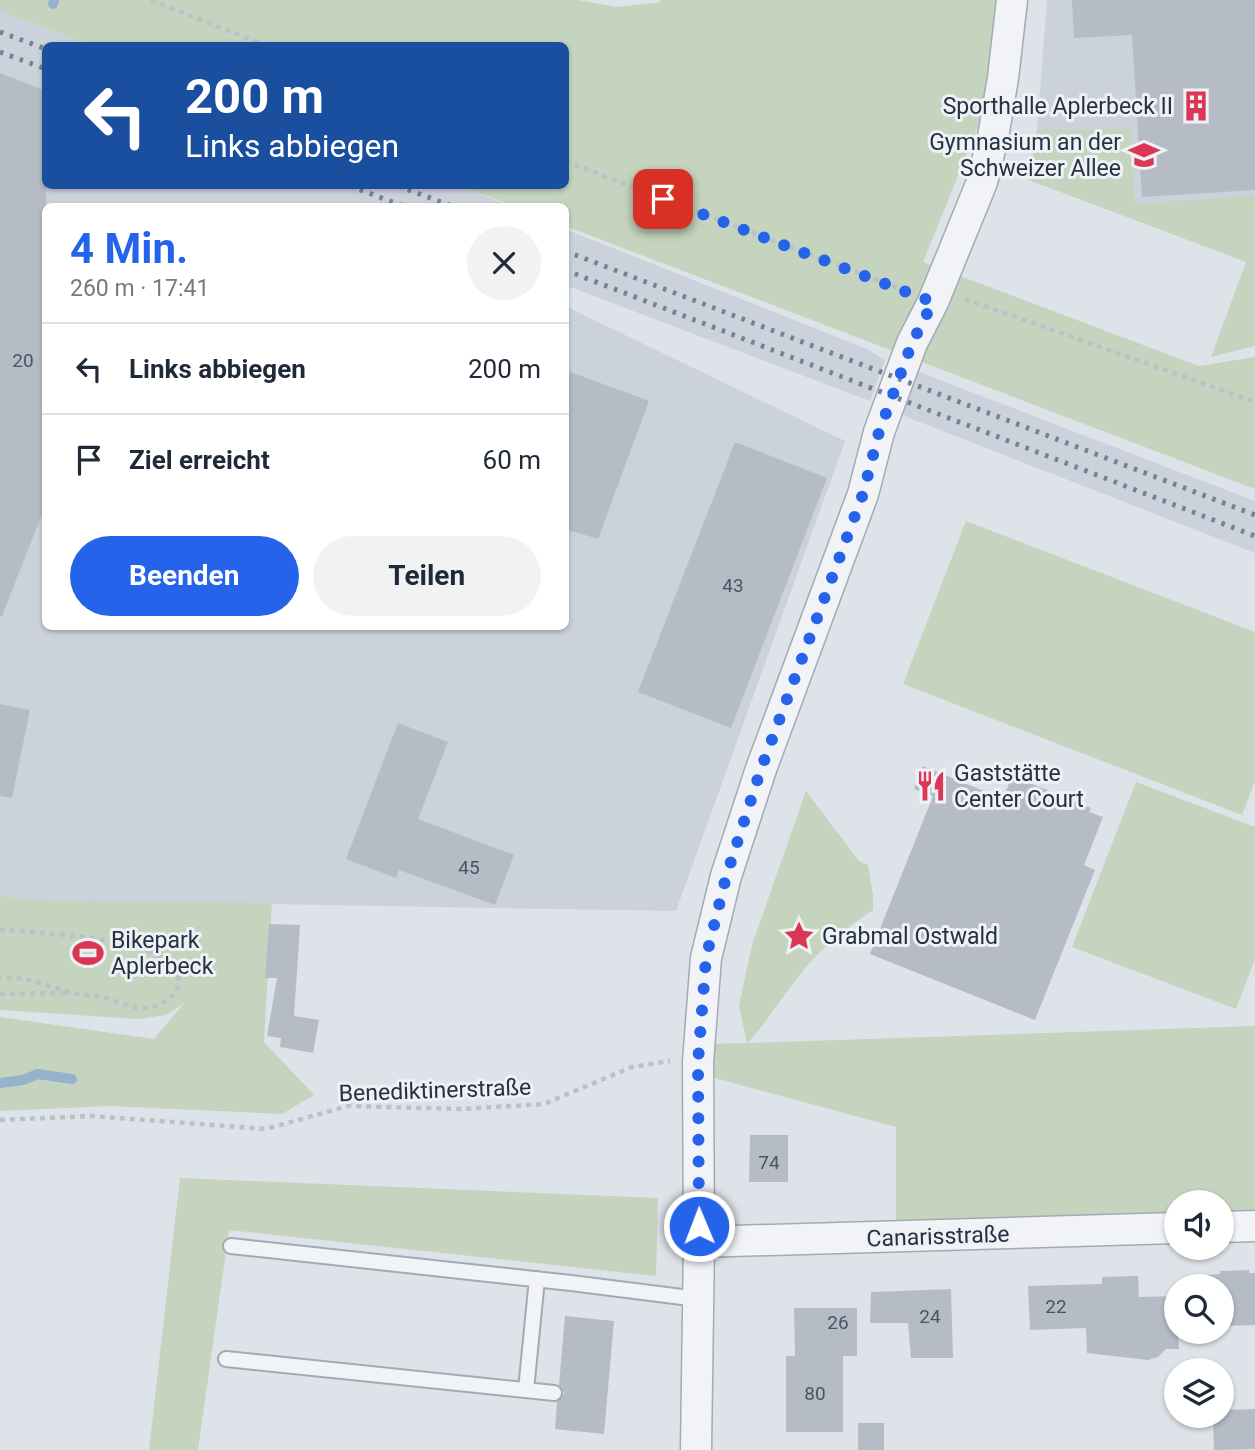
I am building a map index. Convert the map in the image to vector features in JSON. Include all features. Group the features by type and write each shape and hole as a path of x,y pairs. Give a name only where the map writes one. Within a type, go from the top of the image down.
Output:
{"street":[{"path":"696,1450 698,1062 706,958 726,877 761,769 863,494 879,432 912,343 936,296 982,182 1005,66 1012,0"},
{"path":"1234,1227 1255,1226"},
{"name":"Canarisstraße","path":"699,1242 1164,1228"}],"lane":[{"path":"231,1245 698,1299"},
{"path":"526,1390 537,1279"},
{"path":"226,1359 554,1393"}],"path":[{"path":"151,0 257,42"},
{"path":"569,162 936,296 1255,402"},
{"path":"0,930 79,937 143,949 161,956 173,966 177,976 175,995 158,1007 142,1009 30,980 0,977"},
{"path":"0,994 74,993"},
{"name":"Benediktinerstraße","path":"0,1120 91,1116 266,1129 348,1107 462,1109 544,1104 632,1067 667,1061 698,1062"}],"shaded area":[{"name":"Gymnasium an der Schweizer Allee","path":"1047,0 1255,0 1255,260 1247,262 1029,180 1037,130"},
{"path":"0,11 81,42 42,42 42,189 467,189 502,203 42,203 42,630 569,630 569,308 845,441 676,911 28,900 0,895"},
{"path":"569,231 867,349 885,360 870,401 569,287"},
{"path":"914,370 1255,501 1255,553 909,418 899,412"}],"green space":[{"path":"0,0 578,0 617,7 661,0 1007,0 995,85 923,262 1199,366 1255,357 1255,489 569,228 569,203 506,203 467,189 569,189 569,42 81,42 0,11"},
{"path":"1130,129 1135,204 1255,195 1255,346 1211,357 1246,262 1029,180 1037,130"},
{"path":"966,521 1255,632 1255,781 1242,815 903,684"},
{"path":"1136,782 1255,827 1255,959 1236,1009 1072,947"},
{"path":"806,791 859,861 868,865 873,910 814,958 748,1043 1255,1026 1255,1216 1234,1217 1234,1190 1164,1190 1164,1220 896,1231 896,1127 707,1076 709,1044 747,1043 739,1006 752,945"},
{"path":"0,895 28,900 272,903 264,1042 314,1095 282,1114 109,1106 0,1111 0,1017 154,1039 184,1003 166,1015 138,1019 0,1010"},
{"path":"180,1178 658,1198 656,1276 229,1230 198,1450 149,1450"}],"building":[{"name":"Sporthalle Aplerbeck II","path":"1072,0 1255,0 1255,190 1142,197 1132,35 1074,38"},
{"path":"0,73 42,89 42,189 46,189 46,203 42,203 42,514 0,616"},
{"path":"569,371 649,401 598,539 569,530"},
{"path":"735,442 827,478 731,728 638,692"},
{"path":"0,704 30,710 12,798 0,796"},
{"path":"398,723 448,742 418,819 514,855 495,905 399,870 396,878 346,859"},
{"path":"923,766 1003,799 1012,776 1091,808 1089,812 1103,817 1084,865 1095,870 1035,1020 870,954 933,796 914,789"},
{"path":"269,924 300,925 294,1016 319,1020 313,1053 280,1047 281,1038 267,1036 277,978 265,978"},
{"path":"750,1135 788,1135 788,1182 749,1182"},
{"path":"1249,1270 1249,1273 1255,1273 1255,1325 1234,1326 1234,1274 1220,1274 1220,1271"},
{"path":"1138,1276 1139,1297 1164,1296 1164,1344 1179,1344 1179,1349 1166,1349 1158,1357 1148,1360 1087,1353 1086,1328 1030,1330 1028,1286 1102,1284 1102,1277"},
{"path":"951,1289 953,1358 911,1358 908,1323 870,1323 871,1292"},
{"path":"794,1308 857,1308 857,1356 843,1356 843,1432 786,1432 786,1356 795,1356"},
{"path":"565,1316 614,1321 604,1434 555,1429 557,1402 564,1393 559,1385"},
{"path":"1255,1409 1255,1449 1214,1450 1213,1428 1234,1428 1234,1410"},
{"path":"858,1423 884,1423 884,1450 858,1450"}],"waterway":[{"path":"53,4 54,0"},
{"path":"0,1083 23,1080 38,1074 72,1079"}],"railway":[{"path":"0,32 42,48"},
{"path":"0,52 42,68"},
{"path":"358,189 395,203"},
{"path":"406,189 444,203"},
{"path":"569,253 1255,515"},
{"path":"569,272 1255,536"}],"place":[{"name":"Sporthalle Aplerbeck II","path":"1196,106"},
{"name":"Gymnasium an der Schweizer Allee","path":"1144,155"},
{"name":"Gaststätte Center Court","path":"931,786"},
{"name":"Grabmal Ostwald","path":"799,936"},
{"name":"Bikepark Aplerbeck","path":"88,953"}],"route":[{"path":"663,199 933,302 912,343 879,432 863,494 761,769 726,877 706,958 698,1062 699,1226"}]}
